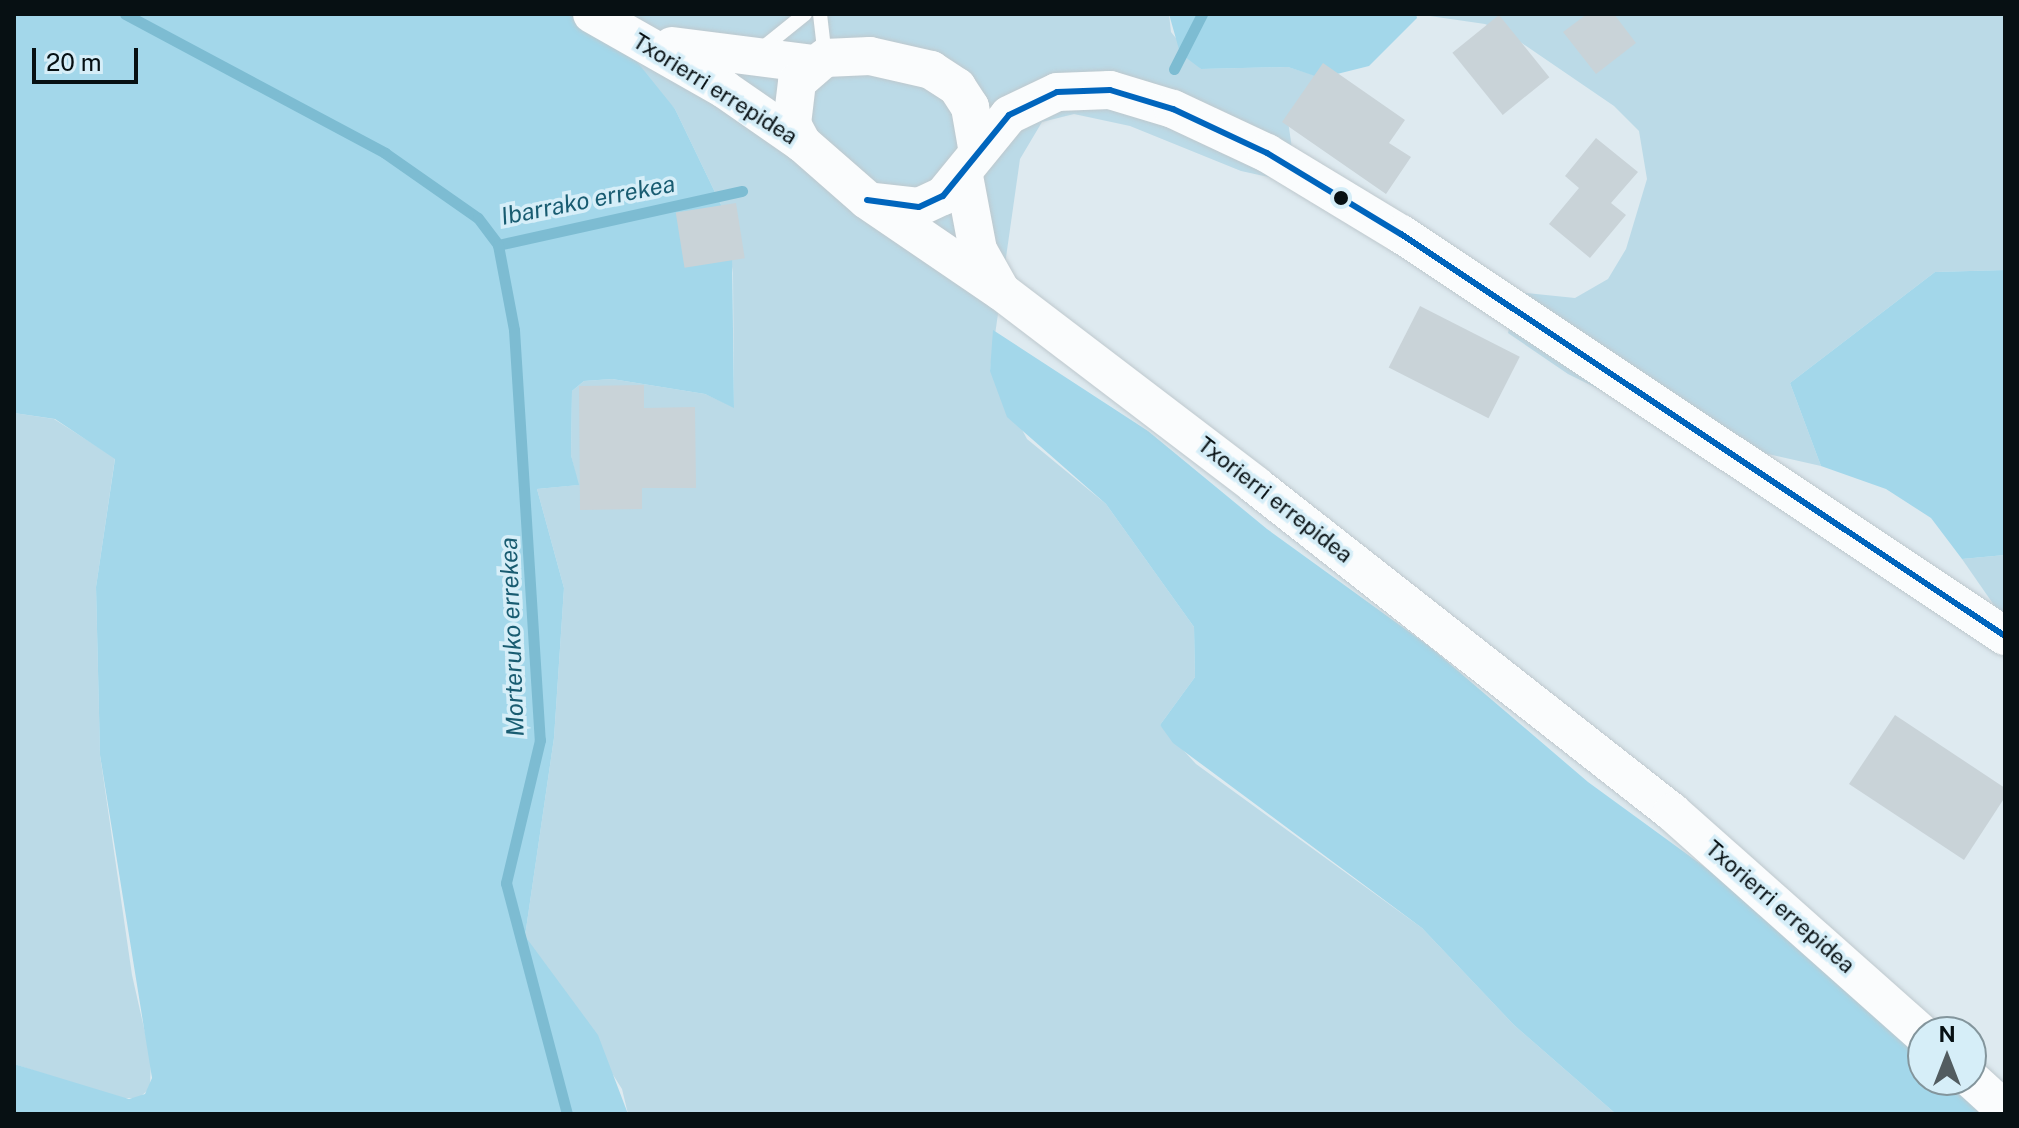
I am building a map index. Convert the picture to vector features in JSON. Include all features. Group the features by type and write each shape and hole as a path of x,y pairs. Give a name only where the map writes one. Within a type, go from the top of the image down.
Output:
{"street":[{"name":"Txorierri errepidea","path":"592,14 636,38 802,143 867,200 1002,292 1672,812 1907,1021"},
{"path":"636,38 749,59 819,61 870,56 931,70 957,87 970,107 978,250 1002,292"},
{"path":"802,143 790,103 819,61"},
{"path":"867,200 919,207 971,162 1009,115 1057,92 1135,96 1173,109 1267,153 1401,234 2005,636"},
{"path":"1987,1094 2005,1110"}],"lane":[{"path":"749,59 805,14"},
{"path":"819,61 820,14"}],"shaded area":[{"path":"14,14 584,14 621,42 675,109 724,211 732,252 734,408 705,394 612,379 584,381 572,391 571,455 579,485 537,489 564,588 554,738 525,936 598,1035 628,1114 14,1114 14,1064 129,1099 145,1094 152,1078 100,755 96,587 115,459 55,419 14,413"},
{"path":"584,14 1169,14 1171,32 1201,69 1288,67 1317,76 1288,121 1297,183 1241,171 1130,126 1074,114 1042,122 1020,159 990,370 1027,439 1106,504 1194,627 1195,677 1160,725 1196,764 1422,928 1514,1025 1616,1114 628,1114 622,1089 525,936 554,738 564,588 537,489 578,485 571,455 572,391 584,381 612,379 705,394 734,407 733,273 724,211 675,109"},
{"path":"1169,14 1416,14 1417,18 1369,66 1321,78 1288,67 1201,69 1180,53"},
{"path":"1416,14 2005,14 2005,270 1935,272 1790,383 1821,466 1737,447 1647,413 1568,374 1508,333 1517,292 1575,298 1608,279 1626,249 1647,179 1639,131 1614,106 1510,35 1485,24"},
{"path":"2005,270 2005,555 1962,559 1931,518 1886,489 1821,466 1790,383 1935,272"},
{"path":"993,330 1148,431 1267,529 1430,647 1588,782 1765,911 1907,1045 1907,1096 1963,1096 1983,1114 1616,1114 1514,1025 1422,928 1173,743 1160,725 1195,677 1194,627 1106,504 1007,417 990,371"},
{"path":"14,413 54,419 115,458 96,587 100,755 132,975 151,1059 150,1088 139,1098 116,1098 14,1064"},
{"path":"2005,555 2005,621 1962,559"}],"building":[{"path":"1587,14 1614,14 1636,43 1596,74 1563,32"},
{"path":"1499,15 1549,77 1503,115 1452,53"},
{"path":"1323,63 1405,120 1389,143 1411,157 1386,194 1282,122"},
{"path":"1596,138 1638,172 1611,203 1626,215 1590,258 1549,224 1579,188 1565,176"},
{"path":"736,203 745,258 685,268 676,213"},
{"path":"1420,306 1520,357 1488,418 1389,367"},
{"path":"644,385 644,408 695,407 696,488 642,488 642,509 580,510 579,386"},
{"path":"1895,715 2005,788 2005,797 1964,860 1849,784"}],"waterway":[{"name":"Ibarrako errekea","path":"125,14 385,153 478,218 498,245 742,191"},
{"name":"Ibarrako errekea","path":"1174,69 1202,14"},
{"name":"Morteruko errekea","path":"498,245 514,330 540,740 506,883 567,1114"}],"transit line":[{"path":"867,200 919,207 943,196 1009,115 1057,92 1110,90 1173,109 1267,153 1401,234 2005,636"}]}
